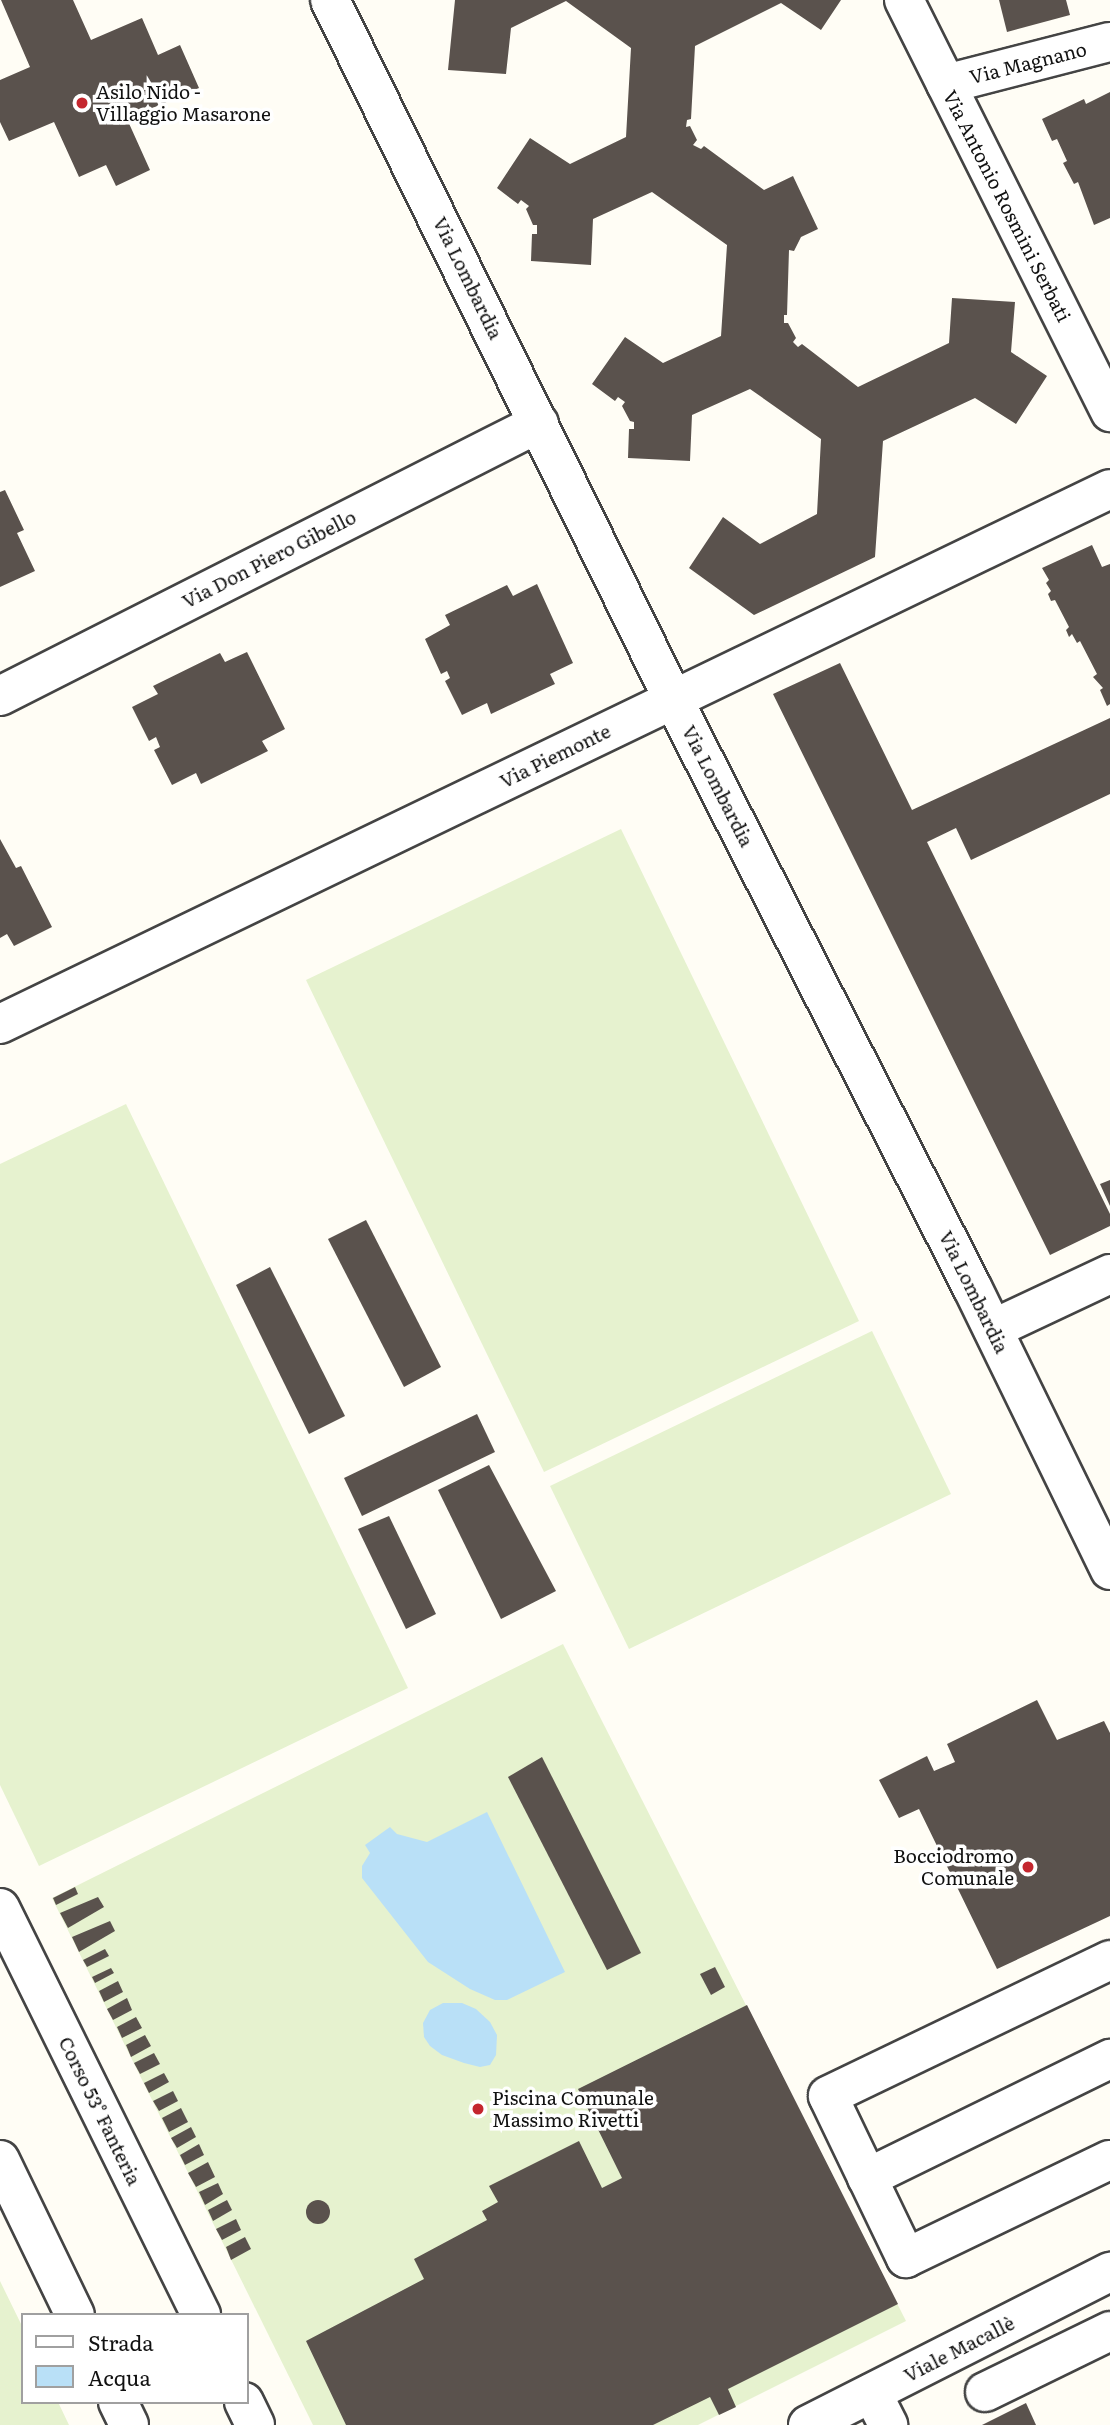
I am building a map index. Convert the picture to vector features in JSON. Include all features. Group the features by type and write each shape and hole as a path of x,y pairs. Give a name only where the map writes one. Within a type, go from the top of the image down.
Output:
{"street":[{"name":"Via Lombardia","path":"330,0 673,699 993,1329 1110,1570"},
{"name":"Via Antonio Rosmini Serbati","path":"904,0 1110,412"},
{"name":"Via Magnano","path":"946,84 1110,42"},
{"name":"Via Don Piero Gibello","path":"0,696 539,423"},
{"name":"Via Piemonte","path":"0,1024 1110,489"},
{"path":"993,1329 1110,1274"},
{"name":"Corso 53° Fanteria","path":"5,1929 200,2313"},
{"path":"1110,1959 828,2096 906,2258 1110,2160"},
{"path":"867,2178 1110,2059"},
{"path":"0,2160 74,2313"},
{"name":"Viale Macallè","path":"808,2425 880,2409 1110,2272"},
{"path":"985,2392 1110,2331"},
{"path":"118,2404 128,2425"},
{"path":"245,2404 255,2425"}],"green space":[{"path":"621,829 859,1321 544,1472 306,980"},
{"path":"126,1104 408,1688 39,1866 0,1785 0,1164"},
{"path":"872,1331 951,1494 629,1649 550,1486"},
{"name":"Piscina Comunale Massimo Rivetti","path":"563,1644 906,2321 698,2425 313,2425 52,1898"},
{"path":"0,2281 21,2324 21,2404 59,2404 69,2425 0,2425"}],"water":[{"path":"487,1812 565,1972 507,2000 495,2000 470,1989 428,1962 362,1878 362,1866 370,1853 365,1845 390,1827 397,1834 427,1842"},
{"path":"443,2003 462,2003 476,2009 490,2022 497,2035 496,2055 490,2065 480,2067 464,2063 442,2055 430,2046 424,2037 423,2023 430,2010"}],"building":[{"name":"Asilo Nido - Villaggio Masarone","path":"1,0 73,0 91,40 142,18 158,55 180,45 199,88 127,119 150,170 116,186 106,165 79,177 54,122 9,141 0,122 0,80 30,67"},
{"path":"455,0 841,0 821,30 781,3 695,46 691,119 687,120 686,127 690,126 697,140 693,145 701,149 704,146 764,190 793,176 818,229 801,237 794,251 789,250 787,315 784,315 784,323 788,323 796,338 793,342 798,347 802,344 858,387 949,343 952,298 1015,302 1011,352 1047,376 1016,424 975,398 883,441 875,557 754,615 689,568 723,517 760,544 817,514 821,439 750,389 692,415 690,461 628,458 629,429 634,429 634,422 630,421 622,406 625,402 618,397 615,401 592,384 625,337 663,363 721,336 727,245 652,192 593,219 591,265 531,261 532,234 537,234 537,225 533,225 526,209 529,206 521,200 518,204 497,188 530,138 570,164 626,137 631,48 566,1 511,28 506,74 448,70"},
{"path":"999,0 1066,0 1070,15 1007,32"},
{"path":"1110,92 1110,218 1094,225 1078,182 1074,184 1063,163 1067,161 1057,139 1052,141 1042,119 1084,99 1086,104"},
{"path":"5,490 24,530 17,533 35,571 0,587 0,492"},
{"path":"1092,545 1102,567 1110,564 1110,704 1107,706 1100,690 1103,688 1093,677 1097,674 1080,641 1077,643 1072,634 1069,637 1066,630 1069,627 1055,600 1051,601 1048,594 1051,591 1046,583 1049,580 1042,568"},
{"path":"537,584 573,663 550,674 555,684 491,714 487,703 462,715 445,681 450,678 447,671 441,674 425,639 450,625 445,615 507,585 513,596"},
{"path":"247,652 285,729 262,741 268,751 201,784 196,773 172,785 154,750 160,747 156,737 149,741 132,707 158,694 153,686 220,653 225,662"},
{"path":"840,663 912,810 1110,718 1110,794 971,860 956,828 927,842 1110,1214 1110,1226 1050,1255 773,694"},
{"path":"0,839 16,868 21,866 52,927 14,946 7,934 0,938"},
{"path":"1110,1180 1110,1206 1100,1184"},
{"path":"366,1220 441,1367 404,1387 328,1239"},
{"path":"270,1267 345,1416 309,1434 236,1285"},
{"path":"477,1414 495,1452 362,1516 344,1478"},
{"path":"489,1465 556,1591 501,1619 438,1490"},
{"path":"389,1516 436,1614 406,1629 358,1529"},
{"name":"Bocciodromo Comunale","path":"1037,1700 1057,1740 1104,1721 1110,1733 1110,1916 997,1969 919,1809 899,1818 879,1780 927,1756 934,1771 955,1762 947,1744"},
{"path":"542,1757 641,1953 607,1970 508,1777"},
{"path":"75,1887 78,1894 56,1905 53,1898"},
{"path":"98,1897 104,1907 68,1928 60,1913"},
{"path":"110,1921 115,1931 79,1952 72,1937"},
{"path":"105,1949 109,1956 87,1967 83,1960"},
{"path":"715,1967 725,1987 711,1995 700,1974"},
{"path":"111,1968 114,1973 95,1983 92,1977"},
{"path":"118,1981 123,1992 104,2002 99,1991"},
{"path":"127,1998 132,2010 113,2020 107,2009"},
{"path":"747,2005 898,2304 728,2389 736,2407 719,2415 710,2397 653,2425 346,2425 306,2341 424,2279 414,2259 487,2220 482,2211 498,2202 489,2186 579,2141 602,2188 622,2178 578,2089"},
{"path":"136,2017 142,2028 122,2038 117,2027"},
{"path":"145,2035 151,2046 131,2057 126,2045"},
{"path":"154,2053 160,2064 140,2074 134,2063"},
{"path":"164,2073 169,2082 149,2093 144,2083"},
{"path":"173,2091 178,2101 159,2111 153,2101"},
{"path":"181,2108 188,2122 169,2132 162,2118"},
{"path":"191,2127 196,2137 177,2148 171,2138"},
{"path":"199,2144 204,2155 185,2165 180,2155"},
{"path":"208,2162 215,2177 196,2187 188,2173"},
{"path":"218,2183 223,2194 205,2205 199,2192"},
{"path":"227,2200 232,2210 213,2221 208,2210"},
{"path":"318,2200 327,2203 330,2212 327,2221 318,2224 309,2221 306,2212 309,2203"},
{"path":"236,2219 241,2230 222,2240 216,2229"},
{"path":"245,2237 251,2249 231,2260 226,2247"},
{"path":"1026,2403 1036,2425 982,2425"}],"place":[{"name":"Asilo Nido - Villaggio Masarone","path":"82,103"},
{"name":"Bocciodromo Comunale","path":"1028,1867"},
{"name":"Piscina Comunale Massimo Rivetti","path":"478,2109"}]}
